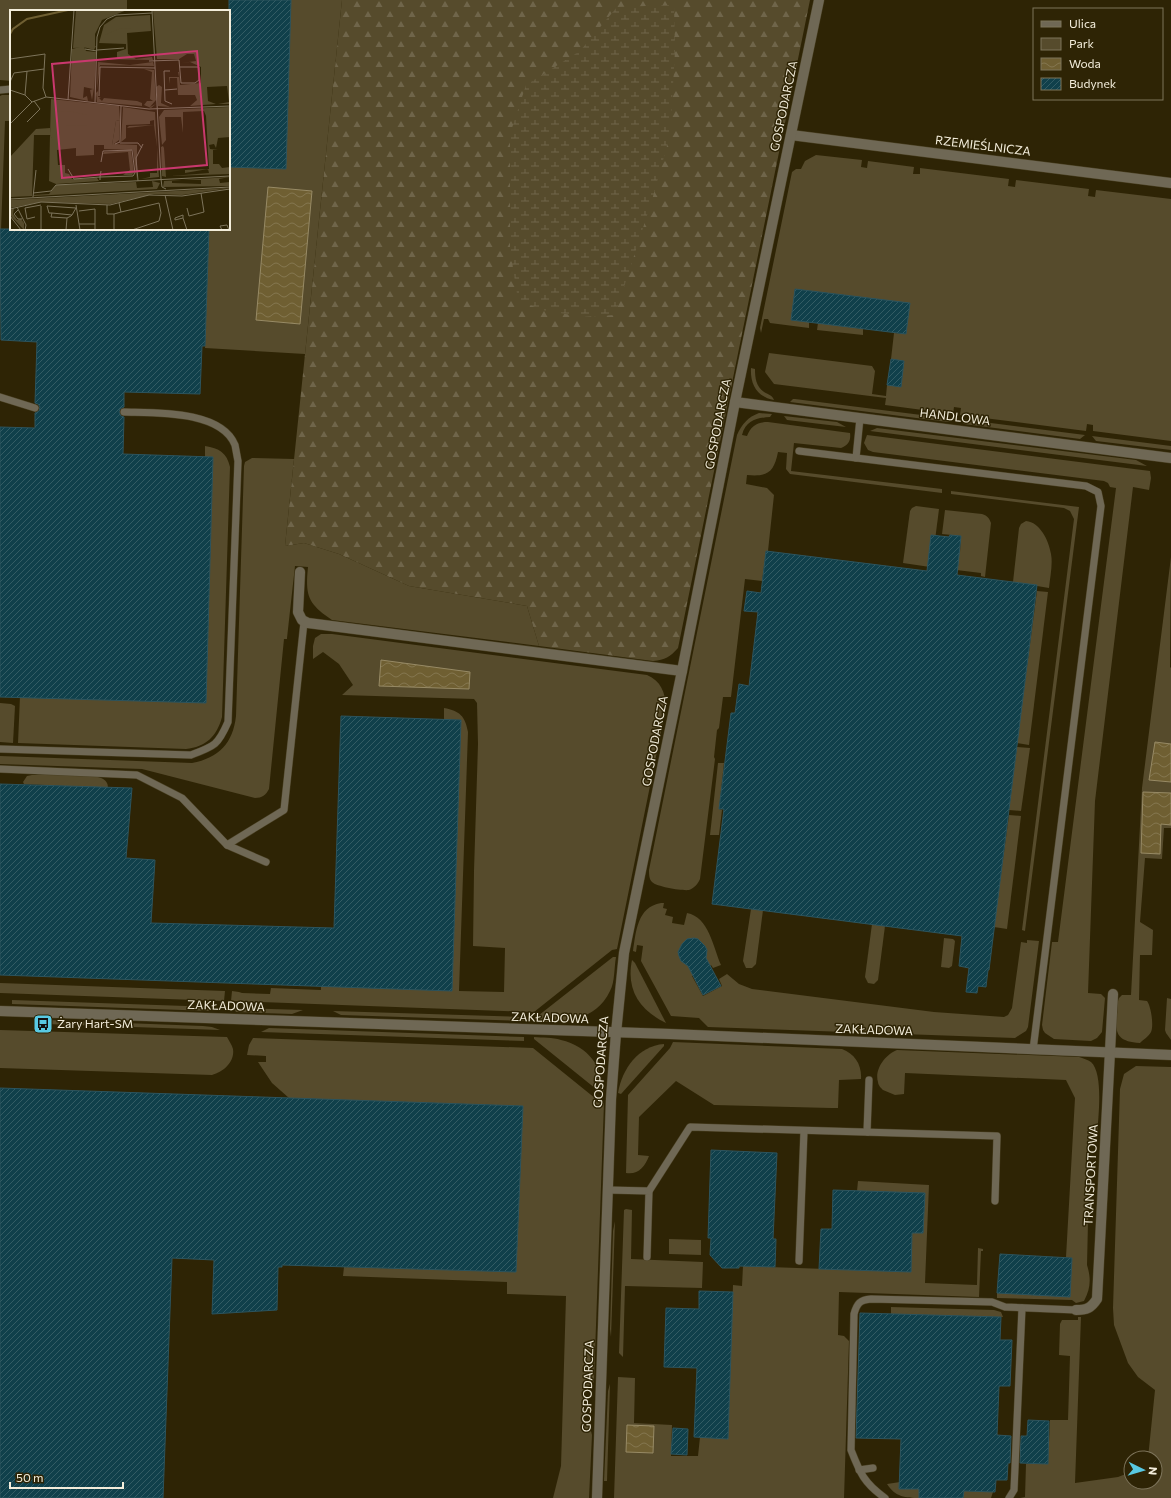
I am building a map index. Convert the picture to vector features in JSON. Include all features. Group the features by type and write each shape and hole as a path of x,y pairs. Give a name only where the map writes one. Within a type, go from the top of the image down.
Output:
{"street":[{"name":"GOSPODARCZA","path":"598,1498 612,1099 616,1033 624,953 735,402 819,0"},
{"name":"RZEMIEŚLNICZA","path":"791,135 1171,182"},
{"name":"HANDLOWA","path":"735,402 1171,458"},
{"path":"300,572 298,612 304,622 682,671"},
{"name":"TRANSPORTOWA","path":"1076,1310 1085,1310 1092,1306 1097,1299 1113,994"},
{"name":"ZAKŁADOWA","path":"0,1011 1171,1055"}],"lane":[{"path":"0,90 10,89"},
{"path":"0,398 35,408"},
{"path":"0,749 191,755 208,749 220,739 228,722 238,460 234,444 224,431 204,420 184,415 124,412"},
{"path":"856,458 860,418"},
{"path":"799,451 1086,486 1098,492 1101,506 1033,1050"},
{"path":"227,845 284,810 304,622"},
{"path":"0,769 137,775 182,798 227,845 266,862"},
{"path":"867,1132 869,1080"},
{"path":"647,1257 649,1191 690,1127 997,1136 995,1201"},
{"path":"799,1261 804,1131"},
{"path":"608,1190 649,1191"},
{"path":"885,1498 865,1481 851,1450 854,1314 857,1305 862,1300 992,1302 1005,1308 1076,1310"},
{"path":"1010,1498 1014,1490 1022,1308"},
{"path":"859,1470 873,1468"}],"green space":[{"path":"0,0 127,0 127,10 10,10 10,81 0,80"},
{"path":"289,0 342,0 305,354 205,348 209,230 230,230 230,167 285,169"},
{"path":"342,0 810,0 678,648 667,658 653,661 539,646 527,606 409,586 339,554 304,543 285,546"},
{"path":"674,5 675,51 670,135 652,200 615,315 583,317 542,310 518,300 510,249 510,134 526,85 580,51 617,7"},
{"path":"10,95 10,121 5,121 0,258 0,96"},
{"path":"816,155 862,160 861,167 867,168 868,161 914,167 913,174 920,174 920,168 1009,179 1008,186 1015,187 1016,180 1089,189 1088,196 1095,197 1096,190 1171,199 1171,441 1093,431 1093,425 1087,424 1086,431 960,415 961,408 954,407 953,414 885,405 886,398 774,384 765,372 769,353 872,366 875,371 872,394 886,396 887,385 901,387 904,361 891,359 894,333 906,334 869,298 795,289 791,320 809,322 809,328 770,323 768,319 764,319 761,333 760,328 792,172 796,169 801,169 805,161"},
{"path":"818,323 863,329 863,335 817,330"},
{"path":"751,368 755,369 759,387 774,400 763,396 756,389 753,384"},
{"path":"793,399 953,419 948,422 790,402"},
{"path":"759,413 772,414 770,417 756,419 749,423 742,435 747,436 755,425 768,422 850,433 849,442 841,448 794,443 791,471 942,489 942,493 790,474 786,469 787,453 778,452 772,469 769,472 760,475 747,475 746,484 767,488 774,495 768,551 766,551 762,581 745,579 731,697 723,697 719,728 717,730 715,759 700,879 696,886 689,890 659,886 652,882 649,870 737,435 746,421"},
{"path":"784,416 837,422 846,427 787,420"},
{"path":"960,419 1085,435 1080,439 964,424"},
{"path":"877,428 1136,460 1147,466 870,431"},
{"path":"867,435 1150,471 1151,478 1149,490 1133,487 1095,801 1088,993 1101,994 1105,998 1102,1032 1097,1038 1091,1041 1054,1039 1045,1033 1042,1025 1052,942 1058,942 1116,488 1110,487 1108,483 1104,481 873,452 868,450 864,443"},
{"path":"1092,436 1171,446 1171,450 1096,441"},
{"path":"205,446 222,452 227,458 230,467 222,717 214,735 199,746 186,749 18,743 20,696 206,701 213,457 205,457"},
{"path":"252,458 294,459 285,546 304,543 339,554 409,586 527,606 539,646 332,620 313,604 310,598 307,585 308,567 295,566 287,639 284,639 269,789 264,796 255,798 142,769 0,764 0,756 192,763 202,761 223,748 232,734 236,716 244,466 245,462"},
{"path":"951,491 1079,507 1025,931 1022,930 1074,519 1070,511 1064,508 951,494"},
{"path":"916,506 939,509 932,564 930,567 903,563 910,511"},
{"path":"945,510 982,514 989,518 991,523 985,577 981,576 981,573 940,568 960,552 961,536 942,534"},
{"path":"1026,521 1031,522 1040,528 1046,538 1052,562 1049,588 1013,582 1019,528 1021,524"},
{"path":"1171,557 1171,828 1164,828 1162,859 1145,858 1140,922 1153,930 1152,955 1140,955 1139,1000 1147,1001 1150,1007 1152,1029 1140,1043 1130,1042 1123,1039 1117,1031 1116,1025 1119,998 1122,995 1131,995 1142,788"},
{"path":"1037,591 1048,592 1029,745 1017,743"},
{"path":"321,634 332,634 647,675 656,680 659,684 665,697 666,707 617,949 612,950 534,1012 231,1001 232,991 242,993 270,994 271,988 321,990 321,986 452,991 461,720 444,719 444,708 461,715 468,732 459,991 504,992 505,948 473,946 478,744 477,703 474,699 342,695 353,685 339,664 323,652 313,659 313,646 315,638"},
{"path":"0,703 15,706 13,743 0,742"},
{"path":"1017,747 1030,748 1021,811 1009,810"},
{"path":"718,763 724,763 719,809 722,810 719,835 710,835"},
{"path":"27,776 95,776 105,781 108,788 24,784 23,782"},
{"path":"1009,815 1021,816 1007,929 994,927"},
{"path":"664,903 663,908 667,909 665,915 673,917 672,923 684,925 687,913 700,920 709,934 721,965 713,968 711,965 692,976 703,996 722,986 719,979 727,974 739,984 752,989 934,1012 1004,1017 1008,1015 1012,1008 1021,942 1027,943 1027,940 1039,941 1028,1027 1026,1031 1015,1038 708,1027 699,1018 671,1016 641,961 643,946 637,945 636,952 633,951 639,921 642,915 653,905"},
{"path":"751,909 763,910 756,964 752,968 746,968 743,961"},
{"path":"872,924 885,926 878,980 874,984 868,983 865,977"},
{"path":"944,938 953,939 955,941 952,966 949,968 941,967"},
{"path":"613,957 616,957 612,987 604,1001 596,1009 578,1018 556,1022 534,1022 534,1019"},
{"path":"632,960 635,963 666,1023 648,1012 637,998 631,980"},
{"path":"0,983 225,991 224,1001 0,993"},
{"path":"1167,998 1171,999 1171,1040 1165,1030"},
{"path":"12,1000 215,1007 211,1011 12,1004"},
{"path":"234,1008 303,1010 292,1014 236,1012"},
{"path":"333,1011 523,1017 526,1019 525,1021 341,1015"},
{"path":"46,1020 203,1026 220,1030 46,1024"},
{"path":"269,1028 524,1037 524,1041 261,1032"},
{"path":"0,1030 227,1037 233,1048 233,1054 230,1062 224,1069 212,1075 0,1068"},
{"path":"534,1037 561,1040 579,1047 597,1066 601,1075 604,1093 601,1093 534,1039"},
{"path":"253,1038 533,1048 601,1103 604,1103 594,1381 590,1390 583,1395 583,1418 589,1423 592,1435 589,1498 553,1498 561,1466 566,1296 507,1294 507,1282 343,1276 344,1267 516,1272 523,1106 289,1098 272,1083 258,1062 266,1062 266,1056 247,1055 249,1045"},
{"path":"673,1042 842,1049 851,1054 857,1061 861,1079 839,1080 838,1108 714,1105 676,1081 639,1117 638,1155 649,1156 643,1167 634,1173 626,1173 628,1095 670,1048"},
{"path":"664,1044 664,1046 621,1094 618,1093 627,1067 633,1060 646,1049"},
{"path":"897,1050 1079,1057 1091,1062 1098,1076 1099,1108 1097,1136 1090,1137 1087,1265 1090,1283 1084,1301 1076,1303 1072,1300 997,1298 997,1293 1070,1296 1072,1258 1066,1257 1075,1098 1066,1080 905,1073 904,1094 895,1095 882,1089 878,1084 877,1077 879,1067 885,1058"},
{"path":"1136,1066 1171,1067 1171,1498 1020,1498 1025,1497 1026,1464 1048,1464 1050,1420 1068,1420 1070,1356 1059,1355 1060,1324 1062,1320 1078,1320 1078,1317 1081,1317 1075,1483 1123,1475 1123,1490 1163,1490 1163,1450 1149,1450 1155,1390 1138,1377 1128,1363 1114,1325 1113,1308 1120,1089 1124,1074"},
{"path":"858,1181 929,1185 925,1283 977,1285 978,1248 983,1249 983,1251 981,1251 979,1297 839,1292 838,1335 844,1336 849,1341 844,1498 614,1498 618,1377 635,1378 634,1423 672,1425 671,1456 698,1456 700,1437 728,1439 733,1285 742,1286 743,1266 911,1272 912,1233 923,1233 925,1194 857,1191"},
{"path":"624,1210 632,1210 631,1259 703,1262 702,1288 625,1286 623,1357 619,1353"},
{"path":"615,1221 611,1337 613,1231"},
{"path":"669,1239 701,1240 701,1255 669,1254"},
{"path":"891,1307 994,1310 1001,1312 1003,1317 891,1314"},
{"path":"610,1384 607,1481 604,1481 608,1391"},
{"path":"900,1482 900,1489 919,1489 919,1498 901,1496 894,1492 887,1484"},
{"path":"964,1491 993,1492 991,1498 963,1498"}],"water":[{"path":"268,187 312,191 300,324 256,320"},
{"path":"381,660 470,672 469,689 379,686"},
{"path":"1155,742 1171,744 1171,782 1149,780"},
{"path":"1143,792 1171,793 1171,825 1161,824 1160,854 1141,853"},
{"path":"627,1425 654,1426 653,1453 626,1452"}],"building":[{"path":"229,0 291,0 286,169 230,167"},
{"path":"0,229 209,230 205,346 202,346 200,394 124,392 124,407 120,409 119,412 121,416 124,417 123,454 213,457 206,703 0,697 0,427 35,428 35,413 39,411 40,407 35,403 37,342 1,340"},
{"path":"795,289 910,303 906,334 791,320"},
{"path":"891,359 904,361 901,387 887,385"},
{"path":"931,535 949,537 950,535 961,536 957,575 1037,585 989,970 986,987 978,986 977,993 966,992 969,968 959,966 962,936 712,904 724,809 719,809 731,713 735,713 739,684 749,686 758,612 744,611 747,591 761,593 766,551 927,571"},
{"path":"341,716 461,720 452,991 0,975 0,784 132,788 126,858 155,860 151,923 334,928"},
{"path":"687,939 698,939 705,946 707,950 706,958 721,986 703,995 688,966 681,961 678,952 682,944"},
{"path":"0,1088 523,1106 516,1272 282,1265 282,1267 278,1267 277,1310 212,1314 214,1260 172,1258 163,1498 0,1498"},
{"path":"711,1150 777,1153 773,1239 776,1239 775,1267 739,1266 739,1268 722,1268 710,1255 711,1238 708,1238"},
{"path":"833,1190 925,1193 923,1233 912,1233 911,1272 819,1269 821,1229 832,1229"},
{"path":"1000,1254 1072,1258 1070,1297 997,1293"},
{"path":"699,1291 733,1292 728,1439 694,1437 697,1368 664,1367 666,1308 699,1309"},
{"path":"860,1313 1001,1317 1000,1340 1012,1340 1010,1386 999,1386 997,1435 1011,1436 1010,1463 1008,1463 1007,1480 996,1480 995,1492 964,1491 963,1498 919,1498 919,1489 899,1489 901,1439 856,1438"},
{"path":"1028,1420 1049,1421 1048,1464 1020,1463 1021,1436 1027,1436"},
{"path":"673,1428 688,1429 687,1455 671,1454"}],"place":[{"name":"Żary Hart-SM","path":"43,1024"}]}
